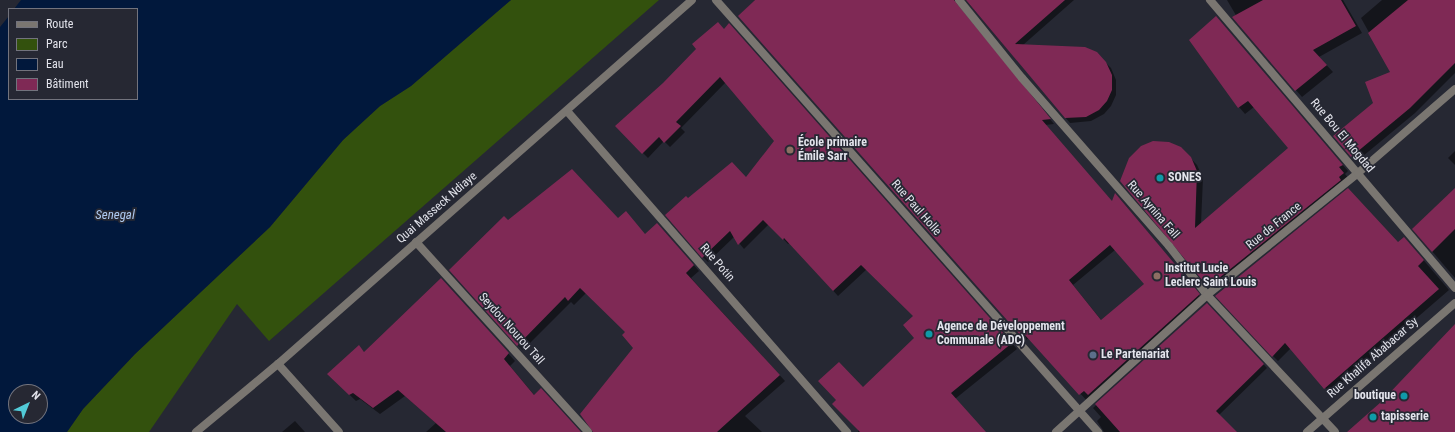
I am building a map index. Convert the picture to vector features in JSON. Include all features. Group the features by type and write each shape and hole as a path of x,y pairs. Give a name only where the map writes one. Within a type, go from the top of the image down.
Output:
{"street":[{"name":"Quai Masseck Ndiaye","path":"196,432 278,364 692,0"},
{"name":"Rue Paul Holle","path":"716,0 1098,432"},
{"name":"Rue Aynina Fall","path":"959,0 1022,78 1169,246 1207,295 1335,432"},
{"name":"Rue Bou El Mogdad","path":"1210,0 1455,288"},
{"name":"Rue de France","path":"1056,432 1207,295 1358,173 1455,89"},
{"name":"Rue Potin","path":"567,111 847,432"},
{"name":"Seydou Nourou Tall","path":"416,242 588,432"},
{"name":"Rue Khalifa Ababacar Sy","path":"1307,432 1455,303"},
{"path":"278,364 339,432"}],"green space":[{"path":"511,0 659,0 269,341 237,304 149,432 67,432 83,409 135,354 270,227 343,140 380,106 411,86"}],"water":[{"name":"Senegal","path":"21,0 511,0 411,86 380,106 343,140 270,227 135,354 83,409 67,432 0,432 0,27 8,17 8,100 138,100 138,8 15,8"}],"building":[{"path":"755,0 954,0 1051,119 1042,120 1112,201 1115,193 1200,294 1088,395 1084,391 1079,395 1024,334 1021,336 738,16","holes":["1110,245 1144,284 1101,320 1069,280"]},
{"path":"966,0 1065,0 1015,44 1085,47 1097,52 1106,62 1112,75 1112,90 1107,101 1099,110 1086,117 1065,118"},
{"path":"1263,0 1341,0 1356,26 1313,50 1327,65 1295,91 1232,17"},
{"path":"1408,0 1455,0 1455,63 1410,108 1351,157 1333,136 1373,103 1365,82 1390,72 1368,33"},
{"path":"1216,16 1343,165 1339,167 1344,173 1339,177 1341,180 1208,287 1120,181 1129,158 1141,146 1153,141 1169,142 1181,147 1191,157 1197,171 1195,228 1288,148 1248,101 1238,108 1189,40"},
{"path":"718,22 724,29 729,23 1012,343 951,393 986,432 860,432 832,404 836,400 818,381 839,362 863,387 914,338 903,325 913,316 861,265 833,291 784,238 783,240 763,220 738,245 730,231 702,258 665,215 686,196 688,198 732,162 746,177 774,141 720,77 676,122 681,126 664,143 659,137 642,154 615,126 663,83 696,49 692,44"},
{"path":"572,169 618,218 626,211 645,234 657,223 694,265 686,273 780,375 717,432 593,432 580,414 633,348 622,335 625,332 580,288 568,301 565,297 517,346 449,270 504,216 508,220"},
{"path":"1348,188 1398,242 1404,237 1424,260 1418,266 1439,289 1324,389 1285,343 1272,357 1215,296"},
{"path":"1455,188 1455,229 1432,252 1412,229"},
{"path":"441,278 509,353 504,359 534,395 541,388 581,432 446,432 398,390 373,408 353,393 349,395 327,374 359,345 364,352"},
{"path":"1207,303 1264,364 1216,411 1237,432 1120,432 1095,404"},
{"path":"1455,324 1455,432 1347,432 1381,402"}],"place":[{"name":"École primaire Émile Sarr","path":"790,150"},
{"name":"SONES","path":"1160,178"},
{"name":"Institut Lucie Leclerc Saint Louis","path":"1157,276"},
{"name":"Agence de Développement Communale (ADC)","path":"929,334"},
{"name":"Le Partenariat","path":"1093,355"},
{"name":"boutique","path":"1404,396"},
{"name":"tapisserie","path":"1373,417"}]}
